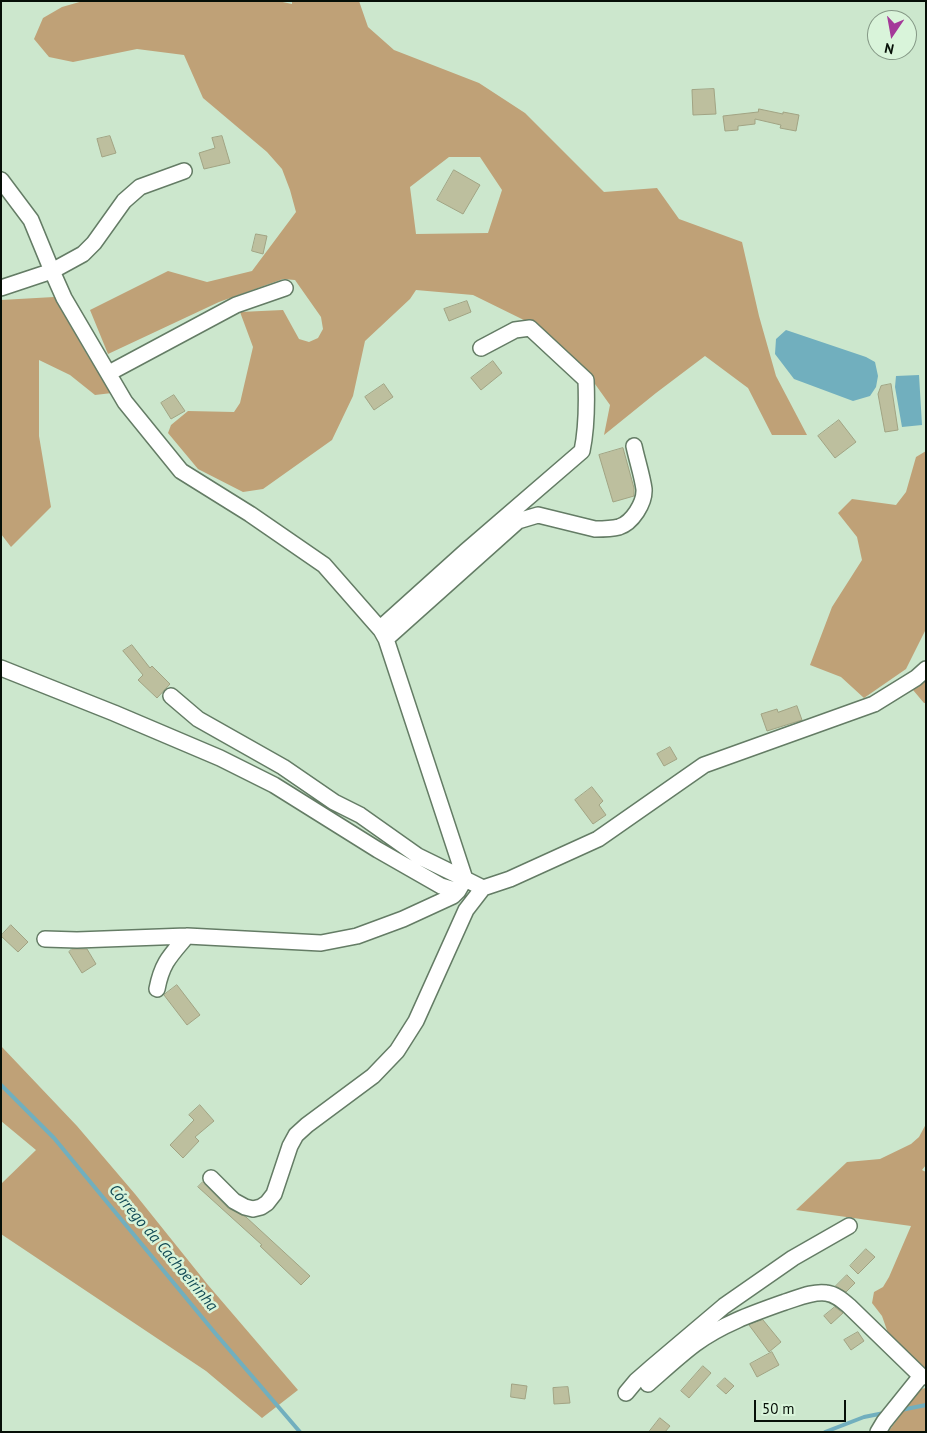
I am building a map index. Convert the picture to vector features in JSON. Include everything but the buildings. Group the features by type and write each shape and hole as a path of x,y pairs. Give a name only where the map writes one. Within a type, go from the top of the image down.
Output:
{"street":[{"path":"1,288 52,271 83,254 94,243 124,202 140,187 184,171"},
{"path":"1,180 31,220 64,298 125,402 181,470 250,514 324,565 383,634 462,885"},
{"path":"109,373 236,305 285,288"},
{"path":"383,634 386,623 582,451 586,429 586,380 530,328 515,330 481,348"},
{"path":"383,634 518,521 538,514 601,529 620,526 631,518 640,506 644,491 634,446"},
{"path":"1,668 220,758 274,785 378,850 441,886 462,885 483,888 510,879 598,839 704,765 874,704 916,678 926,669"},
{"path":"171,696 198,719 283,767 334,802 360,815 462,885"},
{"path":"44,939 77,940 187,936 320,944 357,936 403,919 453,896 462,885"},
{"path":"210,1178 234,1201 245,1207 253,1209 267,1203 274,1194 290,1146 296,1135 373,1076 397,1051 416,1021 466,910 483,888"},
{"path":"156,989 162,967 187,936"},
{"path":"626,1393 636,1381 724,1306 793,1258 849,1226"},
{"path":"648,1384 695,1344 717,1330 746,1316 803,1296 820,1292 828,1293 838,1297 849,1306 924,1377 884,1422 878,1432"}],"shaded area":[{"path":"83,1 278,1 292,4 292,1 359,1 368,27 394,50 479,83 525,113 604,192 657,188 679,219 742,242 759,316 776,376 807,435 772,435 748,388 705,356 604,435 610,405 580,363 532,324 473,295 416,290 410,299 365,341 353,396 332,440 263,489 243,492 198,469 168,433 171,425 188,411 234,412 240,403 253,347 240,312 283,310 299,339 309,342 318,338 323,329 321,317 295,280 283,279 219,302 108,354 90,310 168,271 207,282 252,271 296,212 290,190 282,169 267,152 203,98 184,55 137,49 73,62 49,57 34,39 43,18 62,7","holes":["449,157 480,157 502,190 488,233 416,234 410,187"]},
{"path":"54,297 89,358 112,393 95,395 70,375 39,360 39,436 51,507 11,547 1,534 1,300"},
{"path":"926,451 926,629 906,669 864,698 841,677 810,665 832,607 862,560 857,537 838,513 852,499 896,505 906,492 916,457"},
{"path":"926,679 926,703 924,703 913,690"},
{"path":"1,1046 77,1126 135,1194 208,1285 298,1390 262,1418 206,1371 1,1234 1,1184 36,1150 1,1121"},
{"path":"926,1124 926,1165 922,1170 926,1172 926,1372 889,1336 882,1316 872,1303 874,1292 883,1287 889,1277 911,1226 796,1210 847,1162 880,1159 911,1144 919,1137"},
{"path":"926,1388 926,1432 888,1432 920,1389"}],"water":[{"path":"786,330 866,357 875,362 878,376 876,387 870,396 853,401 794,379 775,354 776,339"},
{"path":"919,375 922,425 902,427 895,387 896,376"}],"waterway":[{"name":"Córrego da Cachoeirinha","path":"1,1085 54,1138 215,1333 300,1432"},
{"name":"Córrego da Cachoeirinha","path":"901,1410 926,1405"},
{"name":"Córrego da Cachoeirinha","path":"825,1432 864,1417 884,1413"}]}
